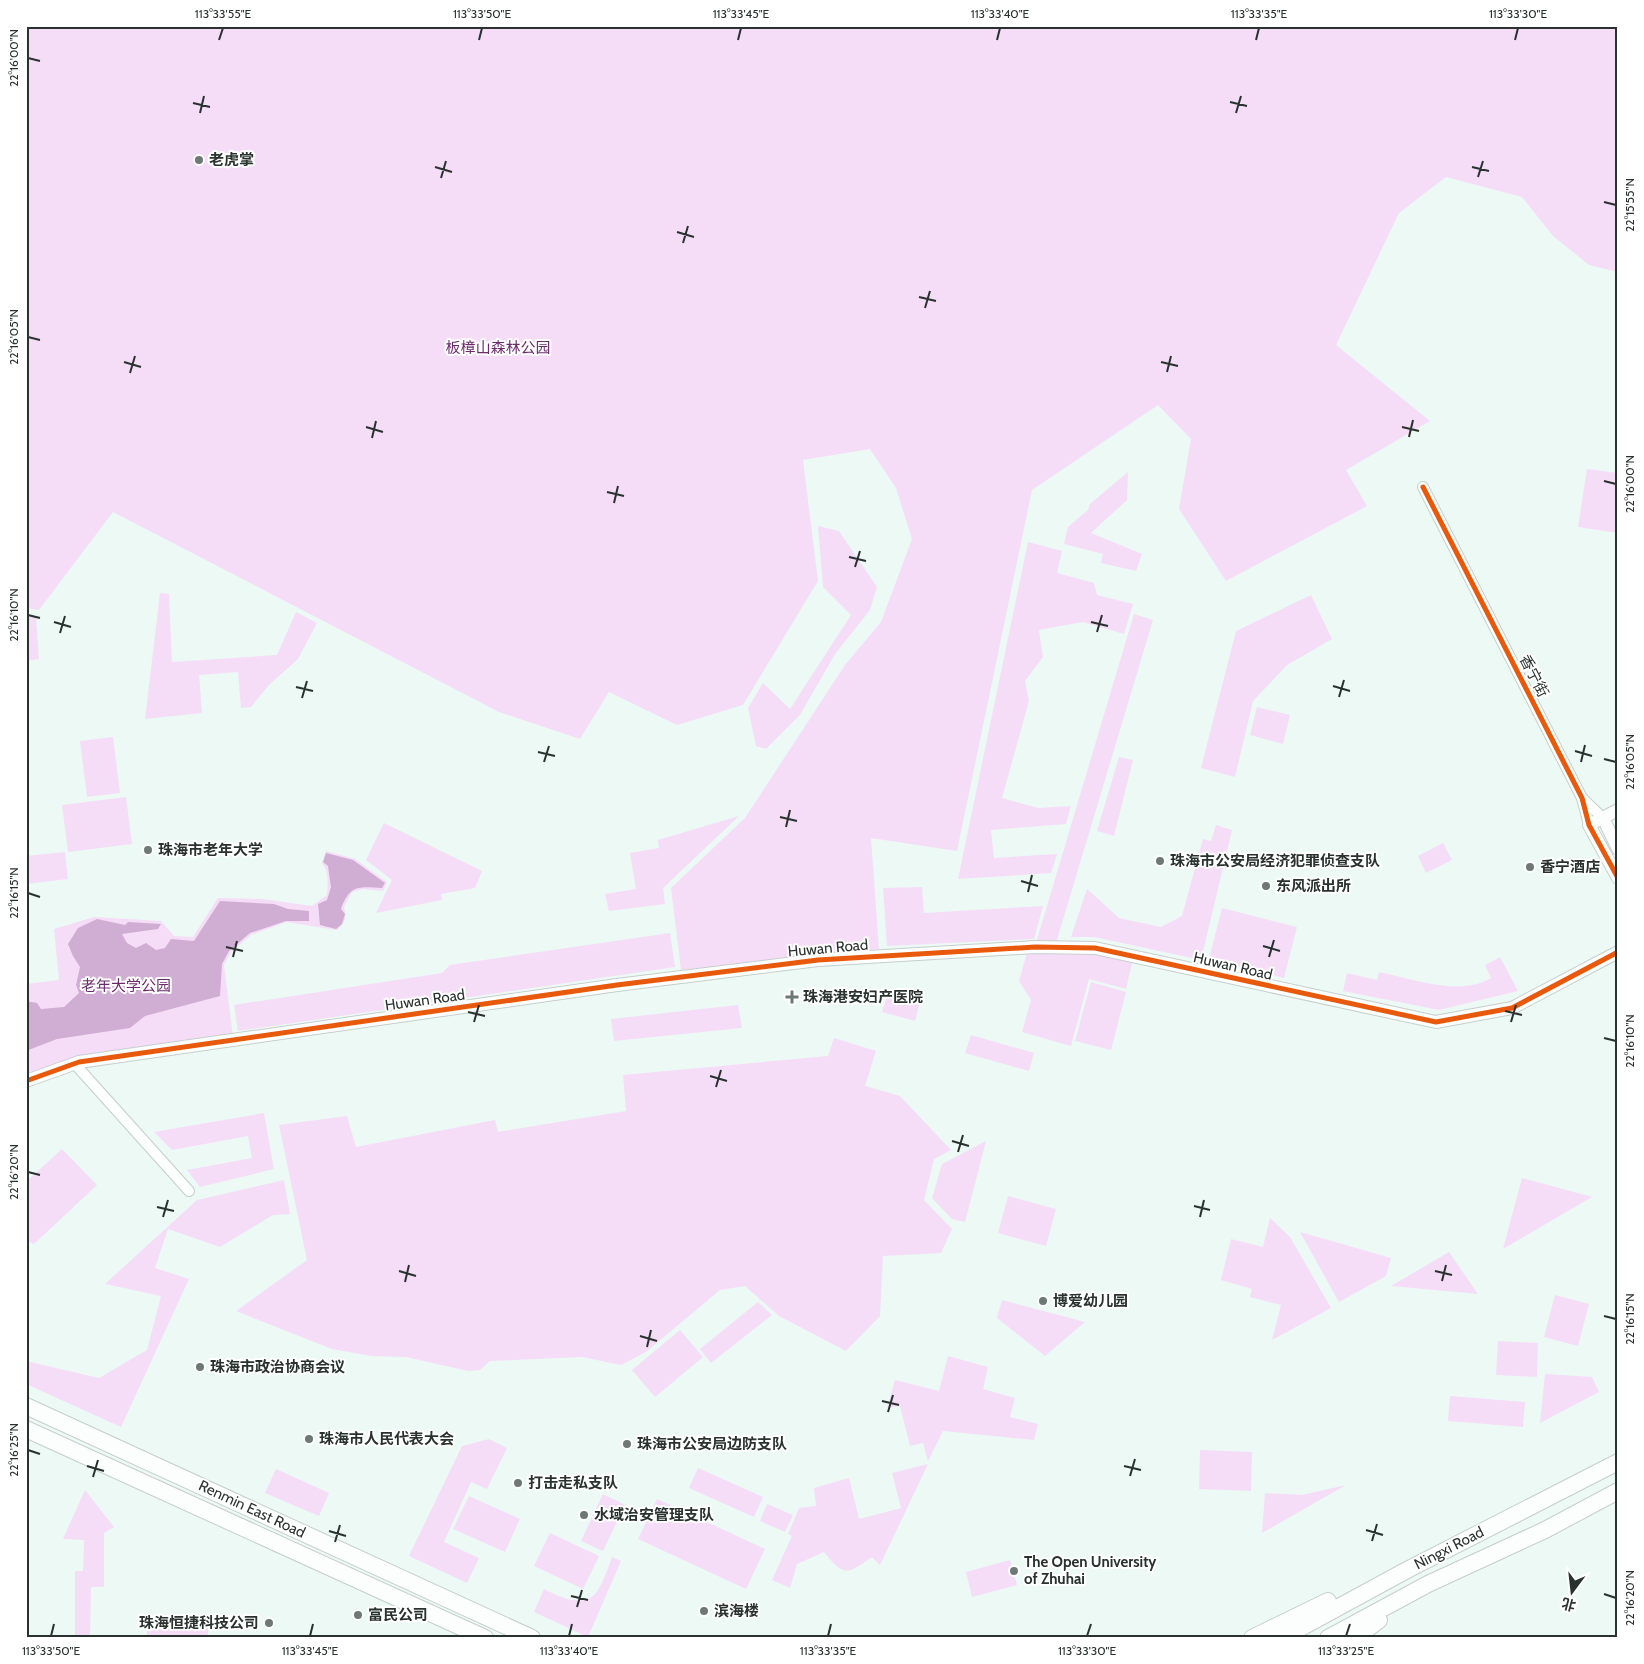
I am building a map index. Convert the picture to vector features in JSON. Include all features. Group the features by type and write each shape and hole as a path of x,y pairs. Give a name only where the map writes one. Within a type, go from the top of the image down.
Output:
{"main road":[{"name":"Renmin East Road","path":"26,1406 532,1638"},
{"name":"Renmin East Road","path":"26,1429 485,1638"},
{"name":"Ningxi Road","path":"1282,1638 1407,1570 1618,1462"},
{"name":"Ningxi Road","path":"1328,1638 1428,1584 1545,1530 1618,1490"},
{"path":"1252,1638 1354,1588 1407,1570"},
{"path":"1355,1638 1428,1584"}],"street":[{"name":"香宁街","path":"1423,487 1582,798 1588,825 1618,878"},
{"name":"香宁街","path":"1582,798 1603,818 1618,849"},
{"path":"1588,825 1618,810"},
{"name":"Huwan Road","path":"26,1081 74,1063 601,987 818,960 1035,947 1095,948 1436,1022 1512,1008 1618,952"},
{"path":"74,1063 189,1191"}],"green space":[{"name":"板樟山森林公园","path":"26,26 1618,26 1618,272 1589,265 1553,236 1522,197 1446,177 1399,213 1336,345 1430,421 1346,470 1367,506 1226,581 1179,509 1191,439 1158,405 1032,490 957,851 871,838 879,949 681,970 671,888 745,818 845,665 881,622 912,539 896,488 870,449 803,460 818,581 743,705 677,725 609,692 580,739 499,712 113,512 39,610 26,608"},
{"path":"1587,469 1618,473 1618,533 1578,527"},
{"path":"1128,472 1127,500 1091,533 1142,554 1136,571 1101,563 1103,554 1064,544 1068,527 1088,510 1090,504"},
{"path":"818,526 839,531 877,587 870,610 835,654 800,715 766,749 756,746 748,708 763,683 790,709 851,615 823,587"},
{"path":"1028,542 1062,551 1057,573 1094,583 1097,595 1133,604 1124,634 1083,622 1039,630 1043,657 1025,681 1029,701 1002,798 1038,808 1071,806 1066,824 991,830 994,858 1057,854 1051,873 958,879"},
{"path":"160,593 169,594 172,662 277,655 296,612 317,623 298,659 269,685 251,707 241,708 238,672 199,675 202,713 145,719"},
{"path":"1311,595 1332,639 1287,665 1253,701 1235,777 1201,768 1236,631"},
{"path":"1134,614 1153,620 1056,943 1036,943"},
{"path":"26,616 36,617 39,659 26,661"},
{"path":"1257,707 1290,715 1283,744 1250,735"},
{"path":"113,737 120,793 87,797 80,741"},
{"path":"1119,757 1133,760 1114,836 1097,831"},
{"path":"126,797 132,844 68,852 62,805"},
{"path":"739,816 663,888 665,904 609,911 605,894 636,889 630,853 659,848 658,840"},
{"path":"384,823 482,871 475,888 441,894 442,900 376,913 392,880 366,860"},
{"path":"1216,825 1232,830 1201,960 1094,937 1071,937 1087,889 1119,918 1161,927 1182,916 1203,839 1211,841"},
{"path":"1443,843 1452,860 1426,873 1418,856"},
{"name":"老年大学公园","path":"326,851 355,859 387,882 383,891 363,889 352,892 344,907 345,920 337,930 286,922 251,935 231,952 224,965 233,1037 79,1060 26,1080 26,984 59,980 54,929 94,917 161,921 174,936 193,937 218,898 262,899 312,906 327,895 327,874 322,863"},
{"path":"65,852 68,879 26,884 26,856"},
{"path":"922,887 924,913 1043,906 1034,939 887,946 883,888"},
{"path":"1222,908 1297,927 1284,978 1209,959"},
{"path":"670,933 675,967 238,1031 234,1005 442,973 450,965"},
{"path":"1028,949 1095,951 1133,959 1126,989 1089,979 1071,1046 1022,1032 1031,1000 1019,981"},
{"path":"1500,957 1518,991 1439,1010 1343,991 1347,973 1377,980 1379,972 1436,985 1465,986 1491,978 1485,965"},
{"path":"1091,982 1126,992 1111,1050 1075,1041"},
{"path":"888,993 920,1002 915,1021 882,1012"},
{"path":"738,1005 742,1028 614,1041 611,1019"},
{"path":"971,1035 1034,1053 1029,1071 965,1053"},
{"path":"834,1038 876,1051 865,1086 900,1096 951,1150 934,1159 924,1200 952,1229 941,1253 883,1256 880,1316 846,1351 779,1316 745,1286 720,1290 646,1352 621,1365 582,1357 490,1361 480,1370 468,1371 406,1357 371,1356 332,1349 236,1311 307,1260 279,1125 347,1116 356,1147 495,1120 498,1132 626,1111 623,1075 828,1056"},
{"path":"264,1113 274,1169 200,1187 187,1170 252,1158 248,1136 172,1150 154,1132"},
{"path":"986,1141 965,1222 952,1219 932,1198 942,1164"},
{"path":"62,1149 97,1185 34,1244 26,1241 26,1182"},
{"path":"1522,1178 1592,1197 1503,1249"},
{"path":"284,1180 290,1214 273,1215 220,1247 168,1229 155,1268 189,1279 121,1427 26,1384 26,1361 99,1378 147,1350 161,1296 105,1284 197,1200"},
{"path":"1008,1196 1056,1209 1046,1246 998,1233"},
{"path":"1270,1218 1290,1237 1331,1308 1272,1340 1281,1305 1250,1297 1252,1289 1221,1280 1231,1239 1263,1247"},
{"path":"1300,1232 1391,1258 1386,1276 1339,1302"},
{"path":"1449,1252 1478,1294 1391,1286"},
{"path":"1555,1295 1589,1304 1578,1346 1544,1337"},
{"path":"1002,1300 1085,1322 1045,1356 997,1318"},
{"path":"758,1302 772,1315 711,1363 700,1349"},
{"path":"680,1330 703,1357 655,1397 632,1370"},
{"path":"1498,1341 1538,1343 1537,1377 1496,1375"},
{"path":"948,1356 988,1367 983,1389 1015,1398 1010,1417 1038,1424 1034,1440 943,1431 928,1461 923,1443 910,1446 900,1406 887,1408 895,1380 939,1391"},
{"path":"1545,1374 1592,1377 1599,1392 1540,1423"},
{"path":"1450,1396 1525,1402 1523,1427 1448,1421"},
{"path":"489,1439 507,1448 487,1489 471,1482 444,1542 479,1558 467,1583 409,1556 462,1446"},
{"path":"1200,1450 1252,1452 1251,1491 1199,1489"},
{"path":"928,1464 880,1565 872,1557 857,1567 846,1571 837,1566 824,1552 797,1564 790,1588 772,1580 792,1536 788,1534 799,1508 816,1506 814,1488 849,1478 859,1519 901,1508 892,1473"},
{"path":"698,1468 763,1497 754,1517 689,1488"},
{"path":"276,1469 329,1493 319,1516 265,1493"},
{"path":"1346,1485 1262,1533 1265,1493 1302,1495"},
{"path":"85,1490 114,1527 104,1533 104,1587 91,1587 90,1638 75,1637 75,1571 83,1571 84,1540 63,1539"},
{"path":"603,1494 625,1505 603,1551 581,1541"},
{"path":"469,1496 520,1519 505,1552 453,1529"},
{"path":"657,1499 765,1549 746,1589 638,1539"},
{"path":"767,1504 793,1515 785,1532 760,1521"},
{"path":"550,1533 599,1556 583,1589 534,1566"},
{"path":"612,1557 621,1561 588,1637 534,1612 544,1589 572,1600 580,1601 593,1596 602,1582"},
{"path":"1010,1560 1017,1585 972,1597 966,1572"},
{"path":"147,1619 209,1620 208,1638 147,1638"}],"shaded area":[{"path":"326,853 353,860 385,883 382,888 367,887 352,891 344,901 341,909 345,914 342,924 336,929 320,925 318,904 327,900 331,887 328,866 323,862"},
{"path":"220,901 274,904 288,909 309,911 309,921 286,921 250,933 229,951 222,964 220,996 145,1016 130,1028 57,1039 26,1051 26,1001 37,1003 41,1009 64,1007 79,993 76,985 80,967 68,944 78,928 97,919 125,925 128,922 161,924 158,929 122,934 127,943 136,948 146,943 156,950 165,948 171,939 194,941"}],"cycle path":[{"path":"1423,487 1582,798 1589,825 1618,878"},
{"path":"26,1081 79,1062 617,985 818,960 1035,947 1095,948 1436,1022 1512,1008 1618,952"}],"place":[{"name":"老虎掌","path":"199,160"},
{"name":"珠海市老年大学","path":"148,850"},
{"name":"珠海市公安局经济犯罪侦查支队","path":"1160,861"},
{"name":"香宁酒店","path":"1530,867"},
{"name":"东风派出所","path":"1266,886"},
{"name":"珠海港安妇产医院","path":"792,997"},
{"name":"博爱幼儿园","path":"1043,1301"},
{"name":"珠海市政治协商会议","path":"200,1367"},
{"name":"珠海市人民代表大会","path":"309,1439"},
{"name":"珠海市公安局边防支队","path":"627,1444"},
{"name":"打击走私支队","path":"518,1483"},
{"name":"水域治安管理支队","path":"584,1515"},
{"name":"The Open University of Zhuhai","path":"1014,1571"},
{"name":"滨海楼","path":"704,1611"},
{"name":"富民公司","path":"358,1615"},
{"name":"珠海恒捷科技公司","path":"269,1623"}]}
